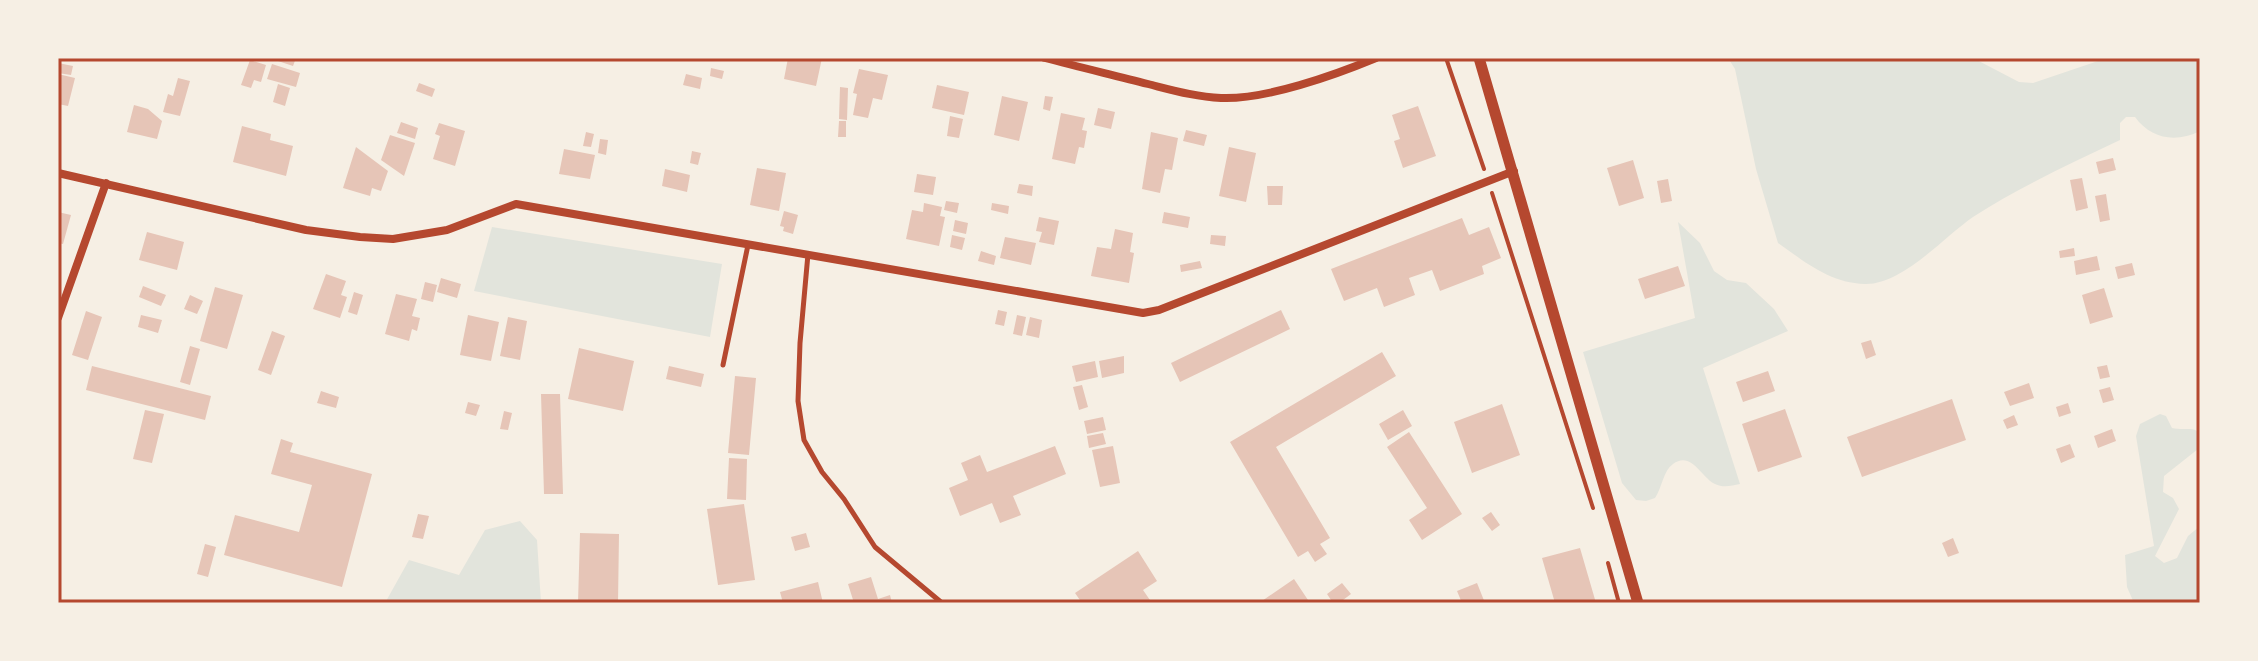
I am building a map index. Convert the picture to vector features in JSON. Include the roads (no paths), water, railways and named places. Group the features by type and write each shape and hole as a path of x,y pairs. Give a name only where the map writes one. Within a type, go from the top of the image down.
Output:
{"street":[{"path":"1045,58 1195,96 1223,98 1248,97 1345,71 1376,58"},
{"path":"1479,58 1638,603"},
{"path":"58,173 306,230 360,237 393,239 447,230 516,204 1143,313 1159,310 1514,171"},
{"path":"58,318 106,183"}],"lane":[{"path":"723,365 749,244"},
{"path":"808,253 798,401 804,440 822,472 875,547 942,603"}]}
